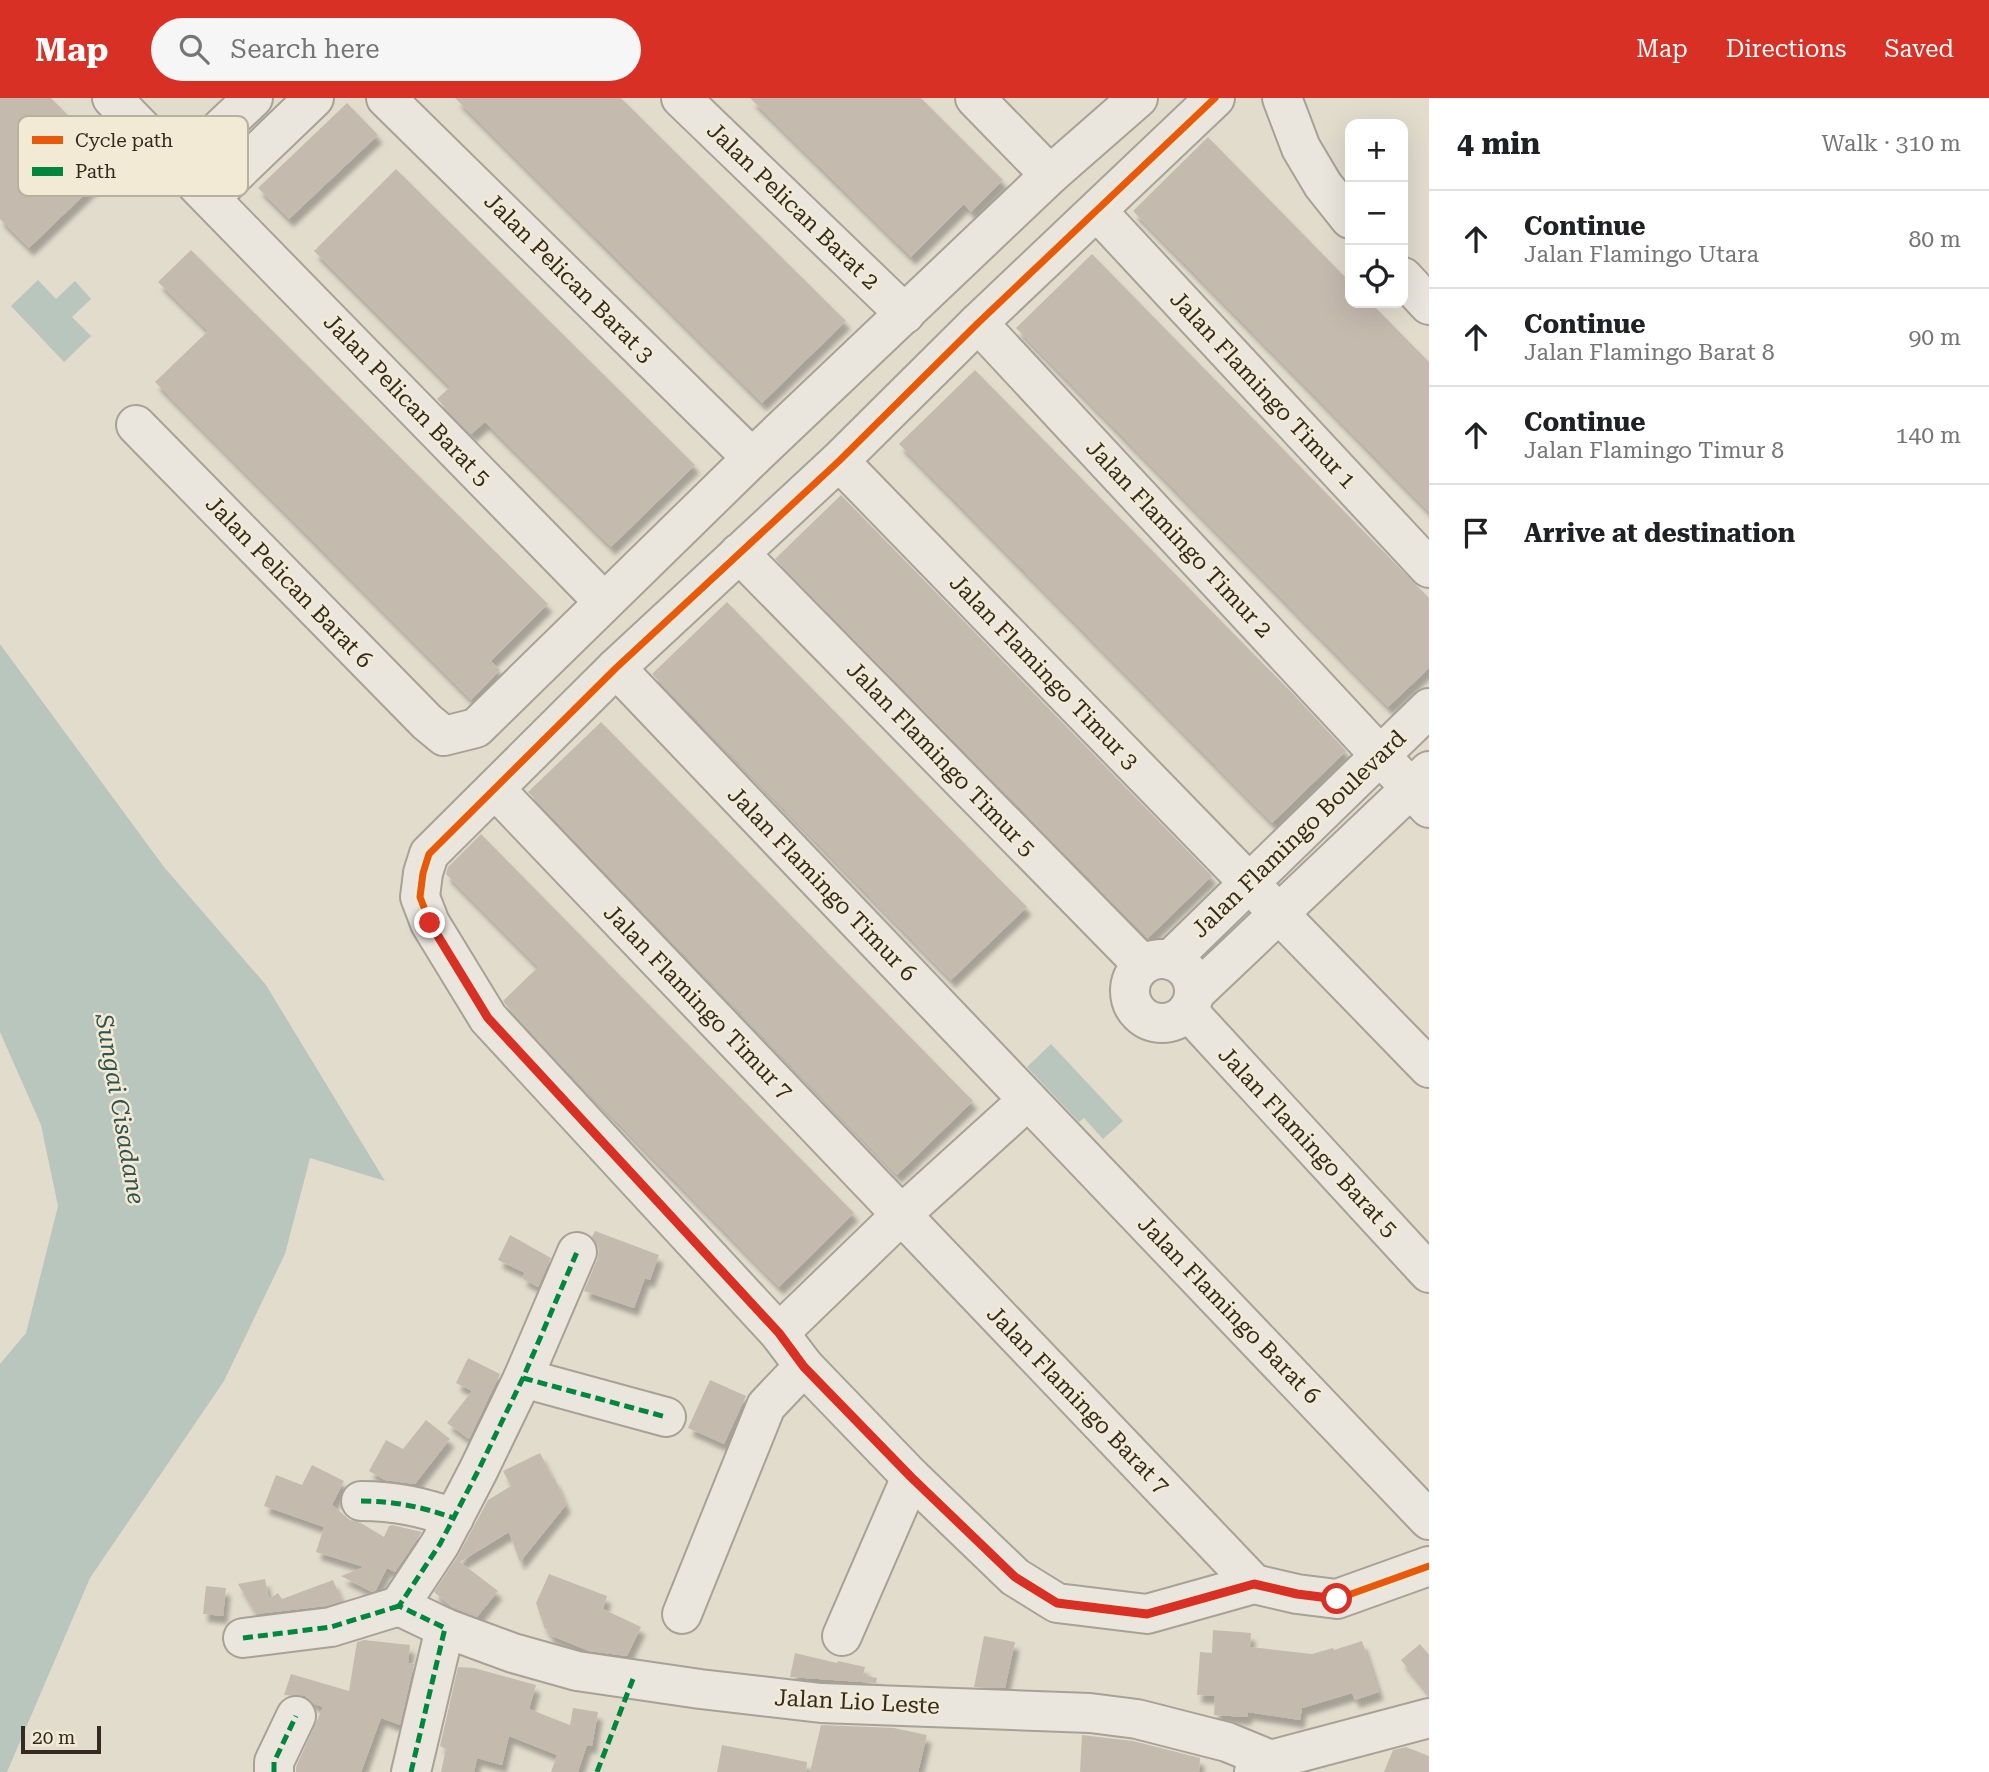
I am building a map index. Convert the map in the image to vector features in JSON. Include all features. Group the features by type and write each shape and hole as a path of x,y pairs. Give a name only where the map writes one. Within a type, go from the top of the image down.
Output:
{"street":[{"name":"Jalan Pelican Barat 5","path":"112,98 130,116"},
{"path":"234,116 253,98"},
{"path":"248,161 314,98"},
{"name":"Jalan Pelican Barat 3","path":"386,98 752,458"},
{"name":"Jalan Pelican Barat 2","path":"681,98 905,314"},
{"path":"975,98 1050,175"},
{"path":"604,602 1050,175 1138,98"},
{"path":"1215,98 978,323 839,461 616,668 429,854 420,897 430,923 488,1018 779,1333 804,1367 911,1477 1015,1577 1057,1603 1147,1614 1254,1584 1297,1594 1337,1599 1429,1566"},
{"path":"1282,98 1301,148 1345,212"},
{"name":"Jalan Pelican Barat 5","path":"210,198 604,602"},
{"name":"Jalan Flamingo Timur 1","path":"1097,211 1429,568"},
{"path":"1408,282 1429,305"},
{"name":"Jalan Flamingo Timur 2","path":"978,323 1380,755 1423,789"},
{"name":"Jalan Pelican Barat 6","path":"136,425 426,722 444,736 476,728 604,602"},
{"name":"Jalan Flamingo Timur 3","path":"839,461 1429,1068"},
{"name":"Jalan Flamingo Timur 5","path":"739,553 1156,963"},
{"name":"Jalan Flamingo Timur 6","path":"616,668 1028,1100"},
{"name":"Jalan Flamingo Boulevard","path":"1156,963 1249,883 1429,708"},
{"name":"Jalan Flamingo Timur 7","path":"495,789 901,1215"},
{"name":"Jalan Flamingo Boulevard","path":"1191,1002 1279,914 1423,789"},
{"path":"1156,963 1185,969 1194,985 1191,1002 1181,1017 1164,1023 1155,1023 1139,1013 1131,998 1132,979 1156,963"},
{"name":"Jalan Flamingo Barat 5","path":"1191,1002 1429,1273"},
{"path":"779,1333 901,1215 1028,1100"},
{"name":"Jalan Flamingo Barat 6","path":"1028,1100 1429,1520"},
{"name":"Jalan Flamingo Barat 7","path":"901,1215 1254,1584"},
{"path":"243,1638 331,1627 399,1606 454,1518 523,1378 578,1252"},
{"path":"682,1614 766,1406 804,1367"},
{"path":"523,1378 666,1417"},
{"path":"842,1636 911,1477"},
{"path":"361,1500 416,1505 454,1518"},
{"name":"Jalan Lio Leste","path":"399,1606 445,1628 513,1653 577,1671 821,1703 1090,1713 1125,1717 1227,1742 1262,1766"},
{"path":"411,1772 445,1628"},
{"path":"274,1772 274,1762 296,1716"},
{"path":"1262,1766 1429,1718"}],"water":[{"path":"38,280 56,299 75,281 91,299 72,317 91,336 64,362 11,306"},
{"name":"Sungai Cisadane","path":"0,644 164,867 266,985 385,1181 310,1158 285,1254 224,1381 90,1578 7,1772 0,1772 0,1364 26,1333 58,1206 41,1125 0,1032"},
{"path":"1051,1044 1123,1121 1103,1139 1084,1118 1079,1122 1027,1067"}],"building":[{"path":"0,98 51,98 69,116 18,116 18,196 83,196 29,248 0,219"},
{"path":"455,98 621,98 846,321 762,403"},
{"path":"750,98 921,98 1003,180 971,212 964,204 911,257"},
{"path":"347,103 378,135 289,219 258,188"},
{"path":"1208,137 1345,277 1345,308 1376,308 1429,362 1429,512 1133,211"},
{"path":"396,169 695,465 611,547 485,422 471,434 437,399 450,387 314,251"},
{"path":"191,250 548,604 491,661 500,670 471,700 155,382 208,331 158,282"},
{"path":"1092,254 1429,598 1429,668 1388,707 1016,328"},
{"path":"975,370 1346,751 1272,823 899,444"},
{"path":"841,495 1212,876 1148,938 775,559"},
{"path":"727,602 1027,907 951,980 652,674"},
{"path":"601,722 973,1101 897,1175 528,792"},
{"path":"481,834 854,1213 779,1287 568,1072 503,1001 538,967 446,874 448,867"},
{"path":"595,1231 659,1255 650,1280 645,1278 634,1308 584,1291 597,1260 599,1249 592,1237"},
{"path":"510,1235 551,1258 538,1287 522,1278 525,1273 498,1260"},
{"path":"468,1358 500,1374 469,1439 447,1423 472,1391 456,1383"},
{"path":"710,1380 746,1396 724,1444 688,1428"},
{"path":"426,1420 450,1439 415,1484 385,1480 369,1471 386,1440 403,1449"},
{"path":"540,1453 566,1505 520,1562 509,1532 460,1562 498,1591 477,1617 452,1607 434,1592 459,1554 488,1500 511,1486 503,1471"},
{"path":"312,1465 344,1481 332,1505 350,1520 361,1523 384,1537 392,1525 422,1532 395,1572 387,1568 376,1590 372,1592 341,1576 364,1567 316,1552 324,1527 264,1506 276,1475 302,1485"},
{"path":"549,1574 607,1596 603,1609 641,1627 627,1656 589,1651 547,1634 549,1630 545,1629 536,1603"},
{"path":"265,1579 269,1599 278,1593 282,1599 333,1580 342,1601 326,1606 256,1614 238,1584"},
{"path":"206,1586 226,1588 223,1616 203,1614"},
{"path":"1213,1630 1251,1633 1250,1647 1312,1654 1362,1641 1379,1692 1355,1700 1352,1693 1302,1708 1300,1720 1248,1712 1247,1717 1214,1715 1215,1696 1197,1695 1200,1652 1212,1653"},
{"path":"984,1636 1015,1642 1005,1688 974,1687"},
{"path":"364,1640 410,1645 408,1663 414,1664 400,1725 381,1718 361,1772 296,1772 323,1707 314,1704 305,1696 284,1695 291,1674 349,1691 357,1642"},
{"path":"1420,1644 1429,1655 1429,1694 1401,1660"},
{"path":"795,1653 865,1667 863,1675 877,1678 876,1683 790,1677"},
{"path":"458,1667 474,1668 536,1685 529,1709 570,1725 573,1708 598,1712 592,1746 587,1745 578,1772 551,1772 557,1755 509,1736 502,1765 477,1758 474,1772 441,1772 446,1749 440,1746"},
{"path":"821,1725 894,1728 927,1735 918,1772 810,1772"},
{"path":"1082,1735 1133,1741 1200,1758 1199,1772 1080,1772"},
{"path":"722,1745 807,1762 806,1772 717,1772"},
{"path":"1406,1747 1429,1756 1429,1772 1384,1772 1393,1750"}],"marked path":[{"path":"411,1772 445,1628 399,1606 440,1544 478,1471 523,1378 577,1252"},
{"path":"523,1378 666,1417"},
{"path":"361,1501 408,1505 454,1518"},
{"path":"243,1638 331,1627 399,1606"},
{"path":"597,1772 633,1679"},
{"path":"274,1772 274,1762 296,1716"}],"cycle path":[{"path":"1215,98 978,323 839,461 616,668 429,854 420,897 430,923 488,1018 779,1333 804,1366 911,1477 1015,1577 1057,1603 1147,1614 1254,1584 1297,1594 1337,1599 1429,1566"}],"route":[{"path":"430,923 488,1018 779,1333 804,1367 911,1477 1015,1577 1057,1603 1147,1614 1254,1584 1297,1594 1337,1599"}]}
